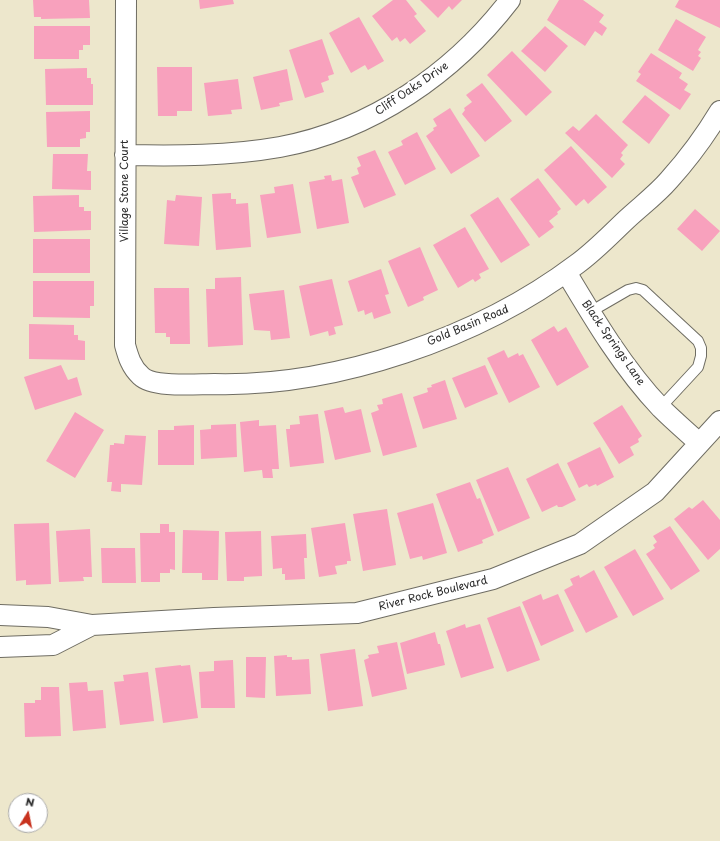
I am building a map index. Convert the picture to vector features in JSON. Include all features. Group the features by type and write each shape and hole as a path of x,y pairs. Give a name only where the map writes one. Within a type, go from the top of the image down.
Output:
{"street":[{"name":"Village Stone Court","path":"126,0 124,345 131,364 142,377"},
{"name":"Cliff Oaks Drive","path":"125,155 180,156 228,153 280,147 334,132 377,114 456,59 493,22 510,0"},
{"name":"Gold Basin Road","path":"142,377 159,383 221,384 289,380 355,367 403,353 503,312 578,263 668,181 707,133 720,112"},
{"name":"Black Springs Lane","path":"566,272 590,312 626,366 661,408 699,444"},
{"name":"River Rock Boulevard","path":"0,615 48,617 92,625 214,618 357,613 493,580 580,544 655,492 720,421"},
{"name":"River Rock Boulevard","path":"0,647 53,645 92,625"}],"lane":[{"path":"590,312 628,290 636,288 643,290 698,340 701,356 698,367 661,408"}],"building":[{"path":"33,0 89,0 90,18 41,19 41,17 34,17"},
{"path":"199,0 233,0 234,4 200,9"},
{"path":"393,0 406,0 417,14 414,16 426,31 410,44 405,38 400,42 397,37 392,41 372,16"},
{"path":"420,0 462,0 452,10 449,6 438,18"},
{"path":"559,0 583,0 604,15 599,22 607,28 602,36 595,31 585,46 547,20"},
{"path":"679,0 720,0 720,28 675,7"},
{"path":"359,17 384,61 368,70 365,65 351,73 329,33"},
{"path":"676,19 706,37 698,50 701,52 698,56 701,58 693,71 658,50"},
{"path":"34,26 90,26 90,45 83,45 83,50 79,50 79,59 34,59"},
{"path":"545,26 568,46 545,72 521,51"},
{"path":"322,39 334,74 328,76 329,80 321,83 324,92 305,98 289,50"},
{"path":"512,51 552,92 526,116 487,75"},
{"path":"651,53 682,73 679,78 688,84 684,90 691,94 680,110 636,81 641,74 638,72"},
{"path":"157,67 192,67 192,111 177,111 177,116 158,116"},
{"path":"87,68 87,78 91,78 91,84 93,84 93,105 46,105 45,69"},
{"path":"287,69 293,100 279,103 280,106 261,110 253,77"},
{"path":"238,79 242,109 231,110 232,114 208,116 204,83"},
{"path":"482,83 512,121 485,142 462,114 465,110 464,108 472,102 466,95"},
{"path":"645,95 670,115 649,144 622,122"},
{"path":"450,108 480,156 451,174 426,136 434,130 433,128 437,126 433,119"},
{"path":"90,111 90,132 86,132 86,138 80,139 80,147 47,147 46,112"},
{"path":"596,114 628,145 621,153 623,155 620,159 625,164 612,178 565,133 573,126 579,131"},
{"path":"417,132 436,169 405,185 388,152 403,145 401,141"},
{"path":"571,146 607,187 588,204 584,199 576,206 544,170"},
{"path":"375,150 396,195 364,208 351,177 359,174 357,168 361,166 357,157"},
{"path":"53,154 88,154 87,171 91,171 91,190 52,189"},
{"path":"331,175 332,181 342,179 349,223 317,229 309,182 325,179 324,176"},
{"path":"538,178 561,209 557,212 558,214 549,221 554,227 539,238 510,199"},
{"path":"293,184 301,233 267,238 260,195 275,193 274,187"},
{"path":"231,193 231,199 236,199 236,204 248,203 251,247 216,250 212,194"},
{"path":"79,195 79,207 84,207 84,211 91,211 91,230 34,232 33,196"},
{"path":"176,195 202,197 199,246 164,244 167,200 175,201"},
{"path":"498,197 530,245 501,263 470,215"},
{"path":"695,209 720,231 702,251 677,229"},
{"path":"465,227 489,269 479,274 481,278 475,282 473,279 458,288 433,245"},
{"path":"33,239 90,239 90,273 33,273"},
{"path":"420,247 438,290 423,297 424,300 408,307 388,261"},
{"path":"381,269 389,294 385,295 391,313 374,319 372,312 365,315 364,310 358,312 348,281"},
{"path":"241,277 243,345 208,347 206,289 215,289 215,278"},
{"path":"332,279 343,325 334,327 336,334 329,336 328,331 310,336 299,286"},
{"path":"33,281 94,281 94,306 90,306 90,318 33,317"},
{"path":"154,288 189,288 190,344 170,344 170,337 166,337 166,333 155,333"},
{"path":"284,290 290,338 271,340 270,331 254,330 249,294"},
{"path":"29,324 74,325 74,335 78,335 78,340 85,341 85,360 29,359"},
{"path":"554,326 558,332 566,327 589,367 557,386 531,340"},
{"path":"504,350 508,358 518,353 519,356 523,354 540,387 509,403 487,358"},
{"path":"61,365 68,380 77,377 82,395 35,410 24,377"},
{"path":"485,365 498,394 465,408 452,378"},
{"path":"445,380 457,419 423,429 413,397 428,392 427,388 432,387 431,385"},
{"path":"402,393 417,447 383,456 371,413 379,410 377,405 383,404 382,399"},
{"path":"622,405 642,436 638,439 639,442 630,447 634,455 619,464 593,423"},
{"path":"343,407 345,413 361,409 371,452 335,460 324,411"},
{"path":"75,412 104,430 75,478 46,461"},
{"path":"318,414 324,463 290,467 286,429 290,429 290,425 300,424 299,416"},
{"path":"259,420 259,426 276,425 279,469 272,469 273,478 263,478 262,470 244,472 240,422"},
{"path":"236,424 237,457 201,459 200,430 211,429 211,425"},
{"path":"194,425 194,465 158,465 158,430 174,430 174,426"},
{"path":"125,435 146,436 142,485 121,484 121,492 111,491 112,482 107,482 110,445 114,445 114,443 124,444"},
{"path":"600,447 614,477 597,486 596,484 589,487 587,484 579,488 567,463"},
{"path":"558,463 576,500 562,507 558,507 557,505 542,512 526,479"},
{"path":"508,467 530,518 498,532 476,480"},
{"path":"470,482 477,499 480,498 494,535 482,540 483,543 458,552 436,494"},
{"path":"703,500 720,520 720,549 708,560 674,519 689,507 692,509"},
{"path":"433,503 447,553 423,560 422,556 410,559 397,513"},
{"path":"387,509 396,565 363,571 353,514"},
{"path":"49,523 51,584 26,585 26,580 16,581 14,524"},
{"path":"345,523 351,561 347,561 347,564 335,566 337,574 319,577 311,528"},
{"path":"160,524 169,524 169,532 175,532 175,570 170,569 170,573 160,573 160,582 141,582 140,533 160,533"},
{"path":"670,526 700,571 671,590 646,554 655,548 653,545 657,542 653,536"},
{"path":"90,529 92,577 83,577 84,581 59,582 56,531"},
{"path":"183,530 219,531 218,580 202,580 202,573 182,573"},
{"path":"261,531 262,576 244,577 244,581 227,581 225,532"},
{"path":"306,534 307,558 304,558 305,579 285,580 285,574 282,574 282,568 273,569 271,536"},
{"path":"101,548 135,548 136,583 102,583"},
{"path":"635,549 664,599 633,616 604,567"},
{"path":"594,570 618,617 586,633 564,590 573,585 570,579 579,575 580,578"},
{"path":"541,594 543,600 558,594 574,631 541,646 522,602"},
{"path":"520,606 540,660 507,672 487,618"},
{"path":"465,624 466,628 480,624 494,668 461,678 446,631"},
{"path":"435,632 438,644 440,644 445,665 407,674 400,643"},
{"path":"397,642 407,689 372,697 364,660 369,658 368,655 379,653 377,646"},
{"path":"355,649 363,706 328,711 320,654"},
{"path":"287,655 287,657 292,657 292,660 309,659 311,694 276,696 274,656"},
{"path":"246,657 266,657 265,698 246,697"},
{"path":"233,660 235,708 201,708 199,672 214,671 214,661"},
{"path":"190,665 198,718 163,723 155,668"},
{"path":"148,672 154,721 120,725 114,682 124,681 123,675"},
{"path":"87,682 88,691 103,690 106,728 73,731 69,683"},
{"path":"41,687 59,687 61,736 25,737 24,703 35,703 35,700 41,700"}]}
